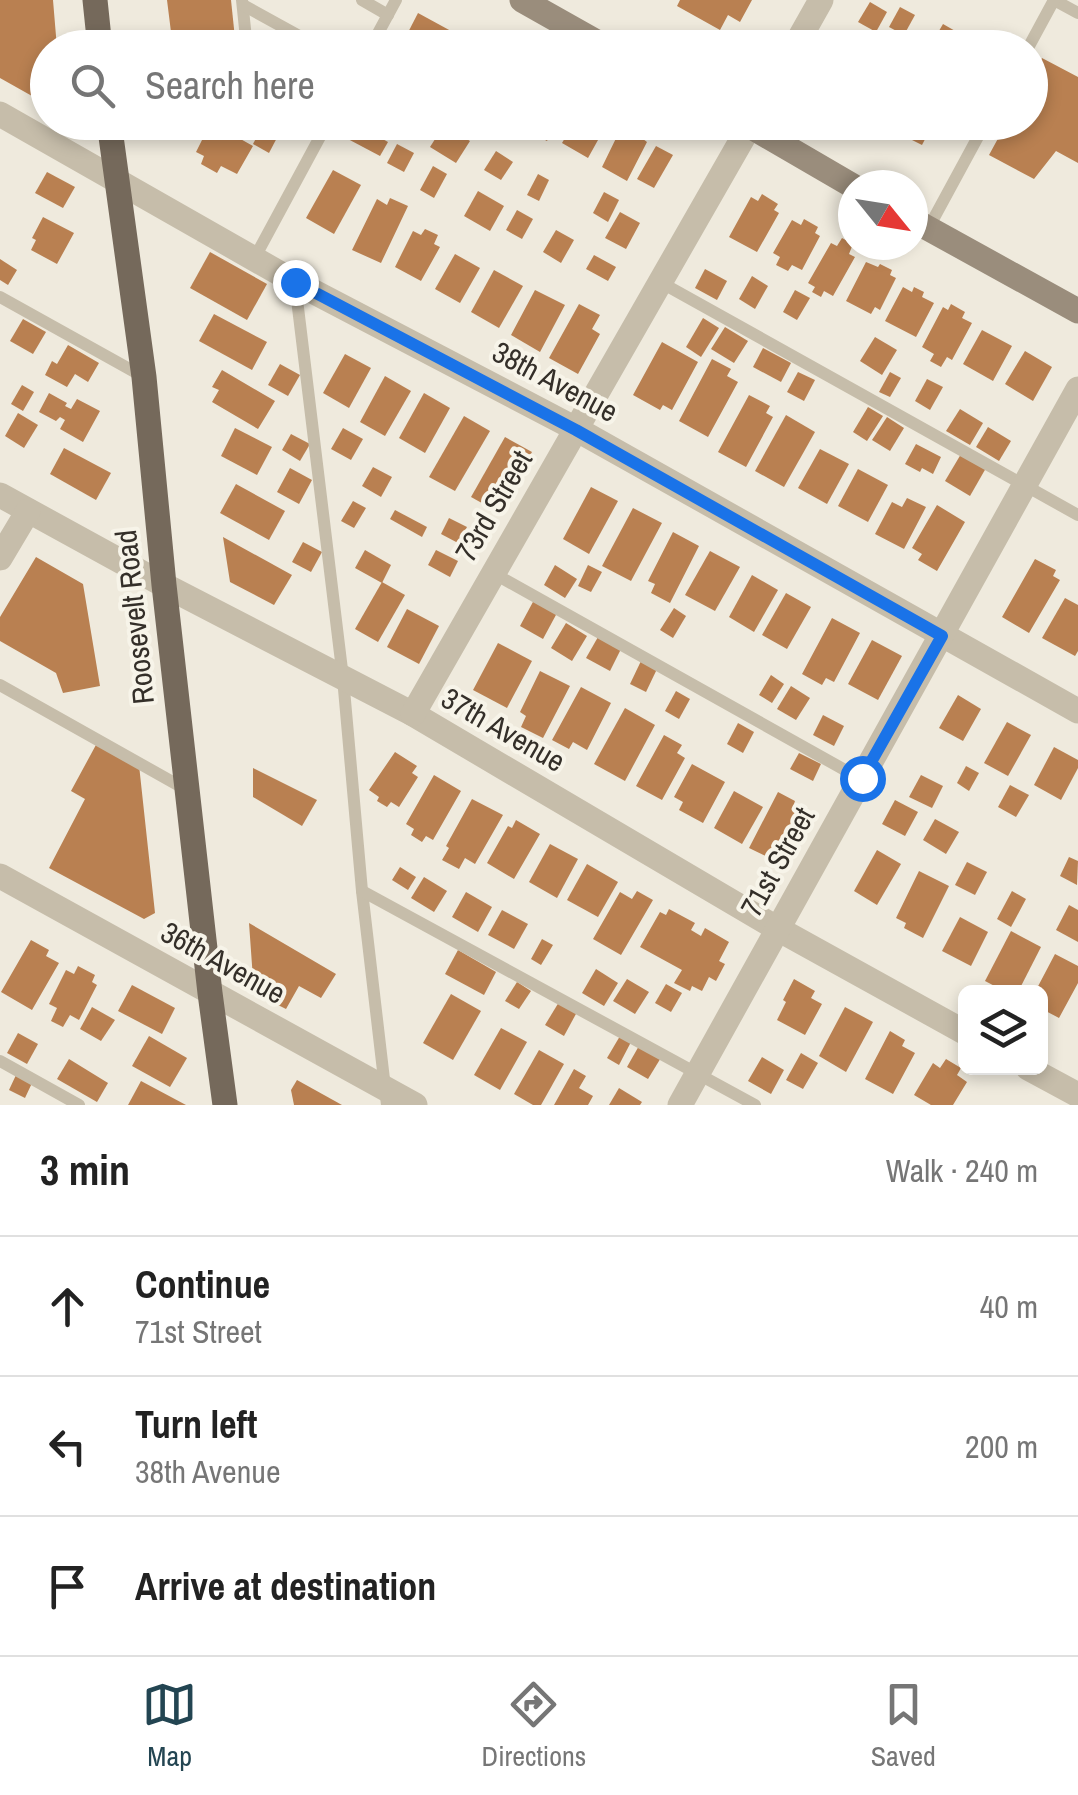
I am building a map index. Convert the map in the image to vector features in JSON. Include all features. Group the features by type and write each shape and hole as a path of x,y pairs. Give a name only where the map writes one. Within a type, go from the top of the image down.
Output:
{"main road":[{"path":"95,0 98,30"},
{"path":"522,0 575,30"},
{"name":"Roosevelt Road","path":"110,140 144,377 164,585 225,1105"},
{"path":"775,140 838,177"},
{"path":"928,228 1078,311"}],"street":[{"path":"804,30 822,0"},
{"name":"38th Avenue","path":"0,114 30,131"},
{"name":"38th Avenue","path":"46,140 295,282 576,430 1078,712"},
{"name":"73rd Street","path":"413,714 739,140"},
{"name":"71st Street","path":"680,1105 1078,389"},
{"name":"37th Avenue","path":"0,495 413,714 778,929 958,1029"},
{"path":"0,558 28,511"},
{"name":"36th Avenue","path":"0,876 386,1097 414,1105"},
{"path":"1041,1075 1078,1095"}],"lane":[{"path":"362,0 388,15"},
{"path":"380,30 396,0"},
{"path":"1038,30 1054,0 1078,14"},
{"path":"242,2 245,30"},
{"path":"242,2 290,30"},
{"path":"254,258 318,140"},
{"path":"928,212 974,140"},
{"path":"295,282 343,678 386,1097"},
{"path":"660,282 1078,515"},
{"path":"0,297 144,377"},
{"path":"494,573 862,778"},
{"path":"0,686 187,790"},
{"path":"362,891 755,1105"},
{"path":"0,1061 80,1105"}],"building":[{"path":"0,0 53,0 56,30 30,30 30,95 0,78"},
{"path":"167,0 231,0 234,30 171,30"},
{"path":"680,0 752,0 740,22 728,15 720,30 677,6"},
{"path":"870,2 887,12 877,30 858,22"},
{"path":"900,7 915,15 907,30 889,27"},
{"path":"418,13 449,30 409,30"},
{"path":"1048,61 1078,77 1078,163 1056,151 1034,179 989,155 997,140 1048,140"},
{"path":"202,140 242,140 253,146 237,174 221,166 217,173 201,164 204,156 196,152"},
{"path":"255,140 276,140 269,153 253,144"},
{"path":"350,140 384,140 388,142 380,156"},
{"path":"434,140 470,141 456,163 430,147"},
{"path":"564,140 598,140 588,158 562,143"},
{"path":"615,140 647,142 627,181 602,167"},
{"path":"397,144 414,153 404,172 387,163"},
{"path":"656,146 673,155 654,188 637,179"},
{"path":"496,151 513,162 501,180 484,170"},
{"path":"433,166 447,174 434,198 420,190"},
{"path":"333,170 361,185 334,234 306,218"},
{"path":"47,172 75,187 63,208 35,193"},
{"path":"538,174 549,180 539,201 527,195"},
{"path":"478,191 504,206 490,231 464,216"},
{"path":"604,192 619,200 608,222 593,213"},
{"path":"762,194 778,204 774,210 779,213 757,252 729,237 751,197 758,201"},
{"path":"390,198 408,206 381,263 352,250 377,199 387,205"},
{"path":"517,210 533,219 522,239 506,230"},
{"path":"620,212 640,223 626,249 605,238"},
{"path":"43,217 74,233 57,264 31,250 36,240 32,238"},
{"path":"804,219 818,227 815,233 820,236 802,270 792,265 788,271 776,265 780,257 773,253 792,220 801,225"},
{"path":"425,229 438,235 434,244 440,247 421,281 395,267 413,231 421,235"},
{"path":"556,230 574,240 561,263 543,252"},
{"path":"831,243 837,246 838,260 853,260 833,296 824,291 821,297 812,292 815,287 808,283"},
{"path":"210,252 267,284 247,320 190,288"},
{"path":"455,254 480,268 460,303 435,289"},
{"path":"594,255 616,267 608,281 586,269"},
{"path":"0,259 17,270 8,285 0,280"},
{"path":"866,262 892,270 890,275 896,278 880,310 875,307 871,314 846,301"},
{"path":"705,269 727,281 717,300 695,288"},
{"path":"494,270 523,286 499,328 471,312"},
{"path":"752,276 768,286 755,309 739,299"},
{"path":"903,287 924,292 922,297 934,303 916,337 885,321"},
{"path":"535,290 565,305 540,352 511,335"},
{"path":"795,290 810,298 797,320 783,312"},
{"path":"579,304 600,315 592,329 600,334 578,374 549,358"},
{"path":"951,304 965,312 962,318 972,323 952,360 947,357 941,367 930,361 934,354 922,347 943,307 948,310"},
{"path":"214,314 267,342 252,370 199,341"},
{"path":"703,318 719,328 701,357 686,347"},
{"path":"23,319 46,332 33,354 10,341"},
{"path":"725,327 748,341 734,363 711,349"},
{"path":"982,330 1012,346 993,381 963,364"},
{"path":"875,337 897,350 882,375 860,361"},
{"path":"662,342 698,362 672,410 663,405 660,410 633,395"},
{"path":"68,345 99,363 88,382 75,374 67,387 45,375"},
{"path":"763,348 791,363 781,382 753,367"},
{"path":"1025,351 1052,367 1033,401 1005,384"},
{"path":"345,354 371,368 349,408 323,393"},
{"path":"712,359 731,369 727,376 738,382 708,437 679,421"},
{"path":"280,364 300,375 288,396 268,385"},
{"path":"222,370 275,401 258,429 212,402 219,390 212,387"},
{"path":"798,372 815,380 804,401 787,392"},
{"path":"890,372 901,378 890,397 879,392"},
{"path":"385,376 411,391 385,436 360,422"},
{"path":"927,379 943,387 930,410 915,401"},
{"path":"22,385 34,392 23,411 11,404"},
{"path":"49,393 71,409 77,399 100,411 83,442 60,429 65,420 60,417 56,421 39,412"},
{"path":"424,393 450,408 425,453 399,438"},
{"path":"749,395 770,406 766,413 773,417 746,467 718,452"},
{"path":"868,407 883,416 867,441 853,432"},
{"path":"960,409 983,423 970,445 946,431"},
{"path":"18,413 38,425 24,448 5,436"},
{"path":"786,415 815,432 784,487 755,471"},
{"path":"464,416 490,431 455,491 429,477"},
{"path":"887,417 904,428 890,451 872,440"},
{"path":"988,427 1011,441 999,461 976,447"},
{"path":"235,428 272,447 257,475 221,456"},
{"path":"343,428 363,439 351,460 331,449"},
{"path":"291,434 310,444 300,461 282,450"},
{"path":"505,437 532,452 498,512 471,497"},
{"path":"916,444 941,457 933,474 905,464"},
{"path":"64,448 111,473 96,500 50,474"},
{"path":"820,449 849,464 827,504 798,488"},
{"path":"961,454 986,468 970,496 945,481"},
{"path":"373,467 392,477 381,497 362,486"},
{"path":"290,468 312,480 299,504 277,492"},
{"path":"858,469 888,485 868,522 838,506"},
{"path":"236,484 285,511 269,540 220,513"},
{"path":"591,487 618,501 589,554 563,539"},
{"path":"907,498 926,507 904,549 875,534 892,502 902,507"},
{"path":"353,501 366,508 354,528 341,521"},
{"path":"937,505 965,522 937,571 918,560 922,554 912,548"},
{"path":"633,508 662,523 631,581 602,566"},
{"path":"395,510 427,527 422,537 390,519"},
{"path":"449,518 467,527 458,543 441,534"},
{"path":"673,532 699,546 670,603 651,593 655,584 648,581"},
{"path":"223,537 292,575 274,605 230,582"},
{"path":"303,542 322,552 311,572 292,562"},
{"path":"365,550 391,565 382,583 355,568"},
{"path":"436,550 458,561 450,577 428,565"},
{"path":"710,551 740,567 715,611 685,595"},
{"path":"36,557 83,584 100,686 63,693 56,673 0,641 0,617"},
{"path":"1035,559 1056,570 1053,576 1060,580 1029,633 1002,617"},
{"path":"555,565 577,579 565,598 544,585"},
{"path":"588,565 602,572 591,592 578,586"},
{"path":"752,575 778,590 754,632 729,617"},
{"path":"382,582 405,595 378,642 355,629"},
{"path":"786,593 811,607 787,649 762,635"},
{"path":"1065,598 1078,605 1075,656 1042,638"},
{"path":"534,600 557,613 543,639 520,626"},
{"path":"674,608 686,616 673,638 660,630"},
{"path":"407,609 439,626 419,664 387,647"},
{"path":"832,618 860,633 834,682 826,678 822,685 802,674"},
{"path":"566,623 587,636 572,661 551,648"},
{"path":"598,637 621,649 610,671 586,658"},
{"path":"872,640 902,656 878,700 848,684"},
{"path":"498,643 532,661 507,708 473,690"},
{"path":"641,661 657,669 646,692 630,684"},
{"path":"540,671 570,686 543,738 521,727 526,716 520,712"},
{"path":"771,675 784,684 772,703 759,695"},
{"path":"791,686 810,698 796,720 777,709"},
{"path":"581,687 611,703 587,750 573,742 569,749 552,740"},
{"path":"676,691 690,699 679,719 665,711"},
{"path":"958,695 981,709 963,741 939,728"},
{"path":"625,708 655,725 625,781 594,764"},
{"path":"823,715 844,726 834,746 813,735"},
{"path":"1007,722 1031,735 1008,776 984,763"},
{"path":"738,723 754,732 743,753 727,744"},
{"path":"664,735 682,745 677,753 685,758 662,800 636,786"},
{"path":"97,743 139,765 155,913 144,919 49,868 85,799 71,791"},
{"path":"1054,747 1078,760 1078,768 1061,800 1034,785"},
{"path":"395,752 417,766 412,773 418,777 399,807 391,802 387,807 369,790"},
{"path":"799,753 821,764 813,781 790,769"},
{"path":"692,764 725,782 703,823 679,810 683,802 674,797"},
{"path":"966,766 979,773 969,791 957,783"},
{"path":"253,768 317,800 302,826 253,797"},
{"path":"434,775 461,791 433,840 426,836 422,842 411,835 414,829 406,824"},
{"path":"921,775 943,786 932,808 909,797"},
{"path":"1010,785 1029,795 1016,817 998,807"},
{"path":"734,791 763,807 742,844 714,828"},
{"path":"778,792 795,801 793,807 804,812 778,862 749,848"},
{"path":"472,799 503,815 475,864 465,858 459,869 442,860"},
{"path":"895,800 918,812 905,836 882,824"},
{"path":"935,819 959,832 946,854 923,840"},
{"path":"516,820 540,834 514,879 487,863 508,826 512,828"},
{"path":"550,844 578,859 557,898 529,882"},
{"path":"877,850 901,864 877,905 854,891"},
{"path":"1069,857 1078,861 1077,885 1060,876"},
{"path":"967,862 987,872 975,895 955,885"},
{"path":"587,864 618,882 598,917 567,900"},
{"path":"400,867 416,877 408,890 392,880"},
{"path":"919,871 949,886 923,938 904,928 906,923 896,918"},
{"path":"424,877 447,891 434,912 411,898"},
{"path":"637,891 653,900 621,955 593,939 620,892 632,899"},
{"path":"1012,891 1026,899 1011,927 997,919"},
{"path":"466,892 492,907 478,932 452,917"},
{"path":"1069,905 1078,910 1078,942 1056,930"},
{"path":"669,909 695,923 691,930 701,936 705,928 729,942 719,961 725,964 716,981 709,977 702,991 692,986 690,991 674,983 682,970 640,947 660,912 666,915"},
{"path":"502,910 528,924 514,949 488,935"},
{"path":"960,917 988,932 971,966 942,951"},
{"path":"249,923 336,974 321,998 299,986 286,1009 254,993"},
{"path":"1011,931 1041,947 1022,985 993,985 985,981"},
{"path":"542,939 553,945 541,965 531,959"},
{"path":"31,940 49,950 46,956 59,963 32,1010 1,992"},
{"path":"458,950 496,972 484,995 445,974"},
{"path":"1055,954 1078,966 1078,983 1059,1018 1048,1012 1048,985 1039,985"},
{"path":"78,966 95,975 92,982 97,985 79,1020 70,1015 63,1027 51,1021 57,1008 49,1004 66,970 74,974"},
{"path":"596,969 618,983 604,1006 582,993"},
{"path":"627,979 649,992 635,1014 613,1001"},
{"path":"794,979 815,991 811,998 822,1004 805,1035 777,1020"},
{"path":"517,982 531,991 519,1009 505,1001"},
{"path":"666,984 682,993 671,1012 655,1003"},
{"path":"132,985 175,1008 162,1034 118,1011"},
{"path":"451,994 481,1011 453,1060 423,1043"},
{"path":"559,1002 577,1012 564,1036 545,1025"},
{"path":"92,1007 115,1020 101,1041 80,1029"},
{"path":"845,1007 873,1022 846,1072 819,1056"},
{"path":"501,1028 527,1042 500,1090 474,1075"},
{"path":"890,1031 905,1040 902,1046 915,1053 893,1094 865,1079"},
{"path":"18,1033 38,1044 27,1064 7,1053"},
{"path":"149,1036 187,1058 170,1087 132,1066"},
{"path":"620,1036 631,1042 619,1065 607,1058"},
{"path":"640,1044 662,1056 648,1079 627,1067"},
{"path":"539,1050 564,1064 541,1105 533,1105 514,1094"},
{"path":"801,1053 818,1063 803,1089 786,1080"},
{"path":"762,1057 784,1070 771,1094 748,1081"},
{"path":"69,1059 108,1083 97,1102 57,1079"},
{"path":"946,1059 958,1066 957,1075 967,1082 953,1105 931,1105 914,1095 933,1063 940,1068"},
{"path":"574,1069 586,1076 579,1088 593,1096 588,1105 554,1105"},
{"path":"16,1075 32,1083 25,1098 9,1090"},
{"path":"297,1080 342,1105 294,1105 291,1090"},
{"path":"141,1081 186,1105 128,1105"},
{"path":"619,1088 642,1102 640,1105 609,1105"}],"route":[{"path":"295,282 576,430 942,636 862,778"}]}
